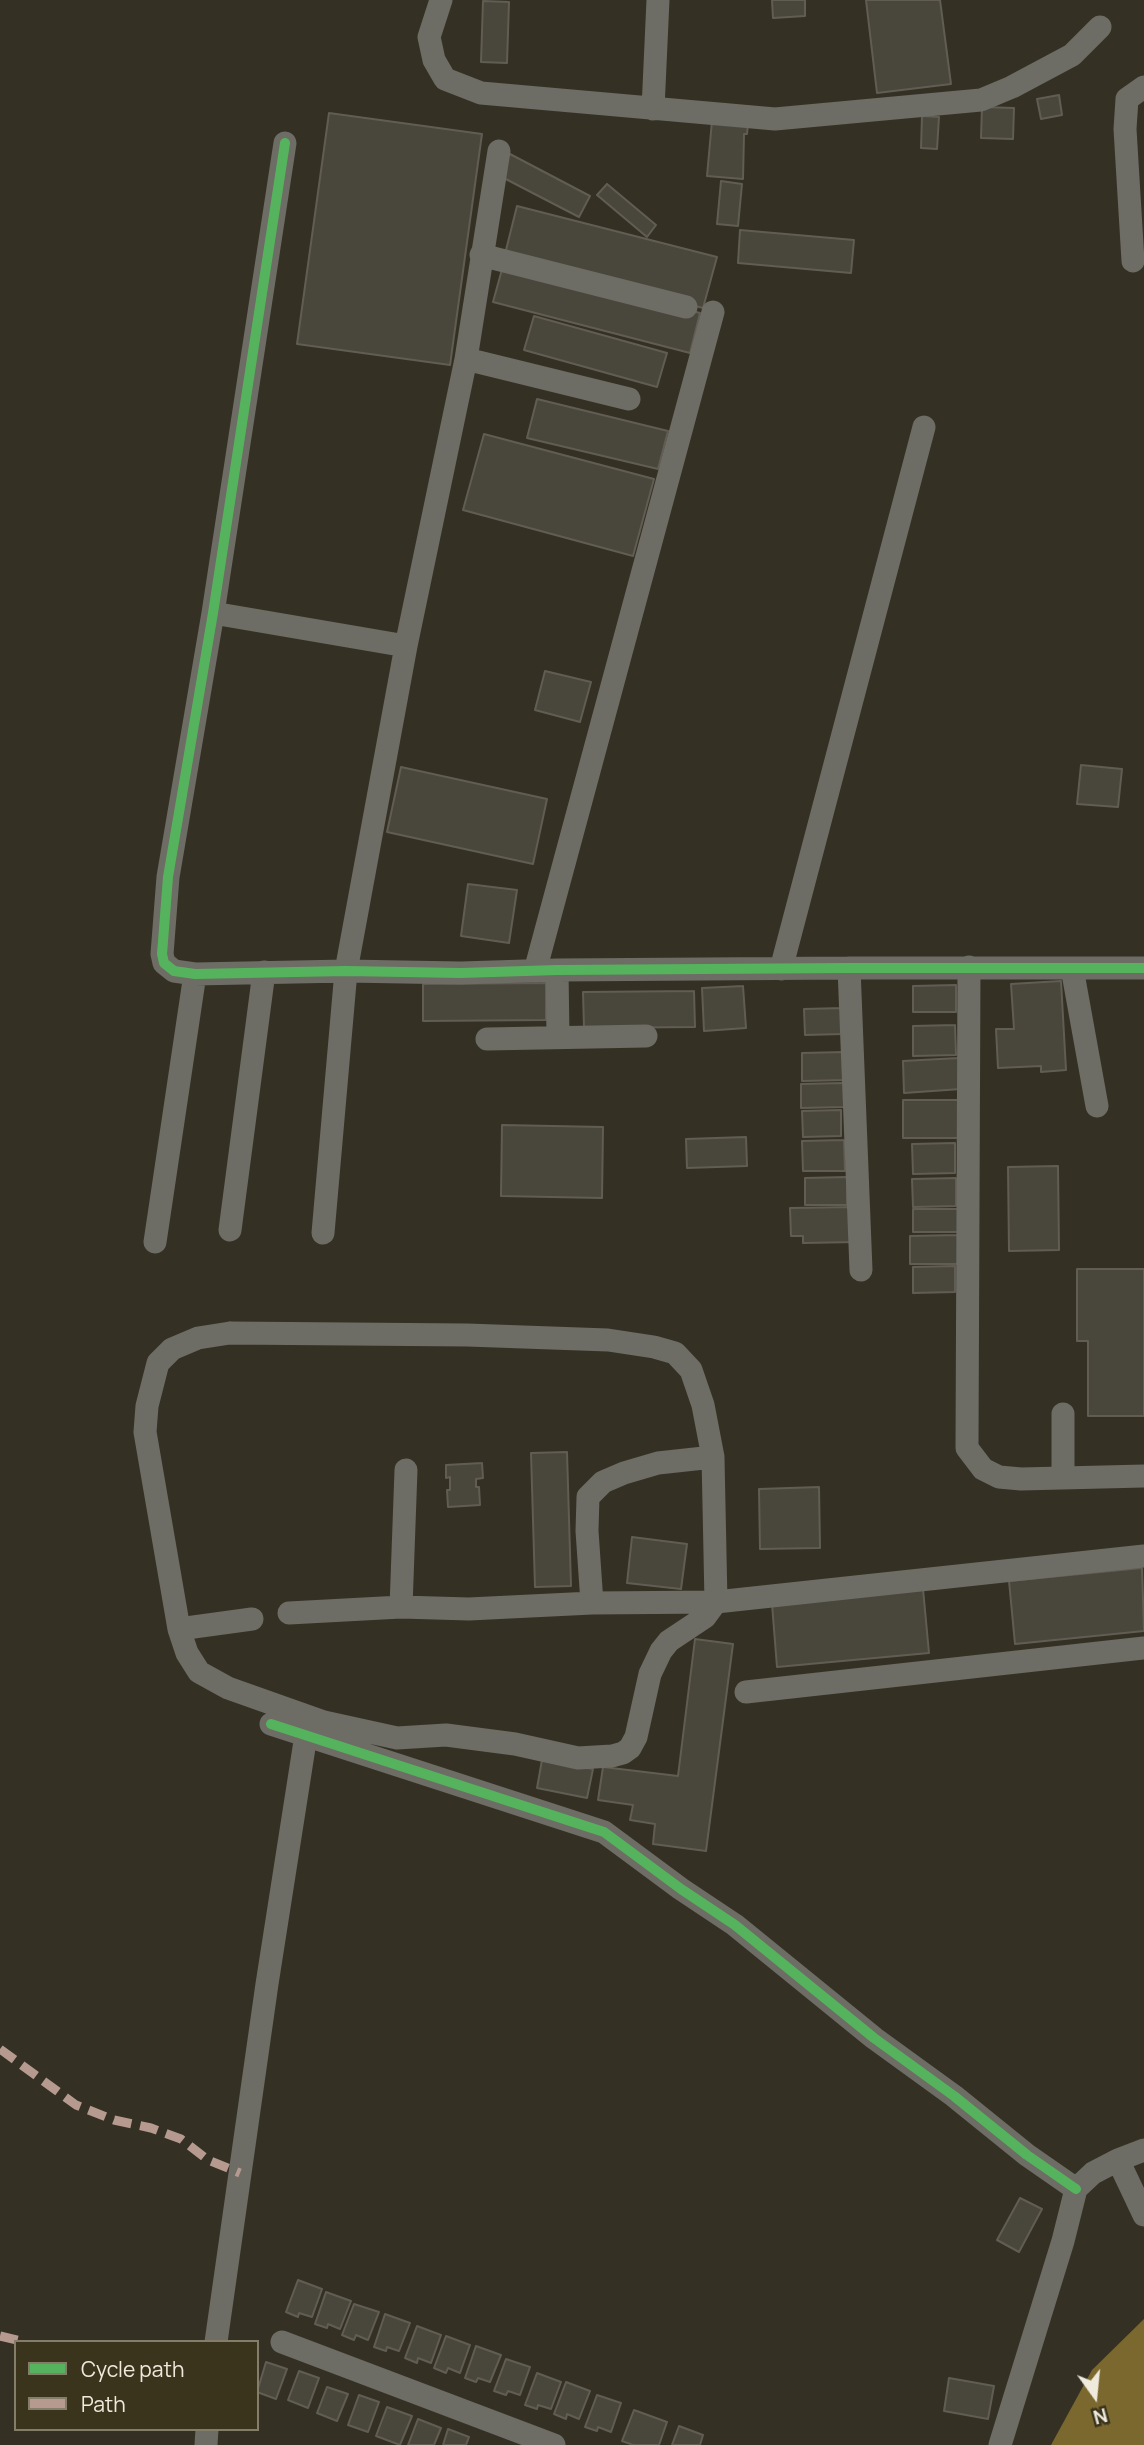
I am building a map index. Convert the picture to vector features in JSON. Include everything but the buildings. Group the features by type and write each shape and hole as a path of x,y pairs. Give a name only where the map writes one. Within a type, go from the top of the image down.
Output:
{"street":[{"path":"441,0 429,37 434,60 445,79 481,93 775,119 981,100 1072,55 1100,27"},
{"path":"653,109 659,0"},
{"path":"1133,261 1125,129 1128,99 1144,87"},
{"path":"285,143 213,613 168,877 162,954 164,963 174,971 195,974 969,967 1144,968"},
{"path":"323,1233 346,971 405,646 466,359 499,151"},
{"path":"481,255 686,307"},
{"path":"558,1037 546,970 713,312"},
{"path":"466,359 629,399"},
{"path":"781,969 924,427"},
{"path":"213,613 405,646"},
{"path":"969,967 967,1448 983,1469 999,1477 1021,1479 1144,1476"},
{"path":"849,968 861,1270"},
{"path":"1072,968 1097,1106"},
{"path":"230,1230 264,972"},
{"path":"155,1242 195,974"},
{"path":"487,1039 646,1037"},
{"path":"230,1333 467,1335 608,1340 654,1346 676,1353 691,1370 703,1405 713,1457 716,1602 705,1616 669,1641 661,1651 650,1674 636,1737 630,1748 612,1756 578,1758 515,1744 446,1735 397,1738 324,1722 228,1688 199,1672 187,1653 180,1629 145,1432 147,1406 158,1363 172,1349 198,1338 230,1333"},
{"path":"1063,1414 1063,1477"},
{"path":"592,1603 587,1531 588,1497 603,1482 624,1473 658,1463 713,1457"},
{"path":"401,1607 406,1469"},
{"path":"289,1614 401,1607 470,1609 592,1603 716,1602 1144,1556"},
{"path":"180,1629 252,1619"},
{"path":"746,1692 1144,1648"},
{"path":"271,1724 604,1832 735,1925 874,2038 954,2096 1027,2155 1076,2189"},
{"path":"216,2340 306,1735"},
{"path":"1000,2445 1063,2241 1076,2189 1093,2174 1144,2150"},
{"path":"1118,2160 1144,2215"},
{"path":"282,2342 554,2445"}],"shaded area":[{"path":"1144,2319 1144,2445 1051,2445 1092,2370"}],"marked path":[{"path":"0,2049 76,2105 114,2120 151,2128 181,2139 208,2160 240,2173"},
{"path":"0,2336 17,2340"}],"cycle path":[{"path":"285,143 213,613 168,877 162,954 164,963 174,971 195,974 1144,968"},
{"path":"271,1724 604,1832 735,1925 874,2038 954,2096 1027,2155 1076,2189"}]}
